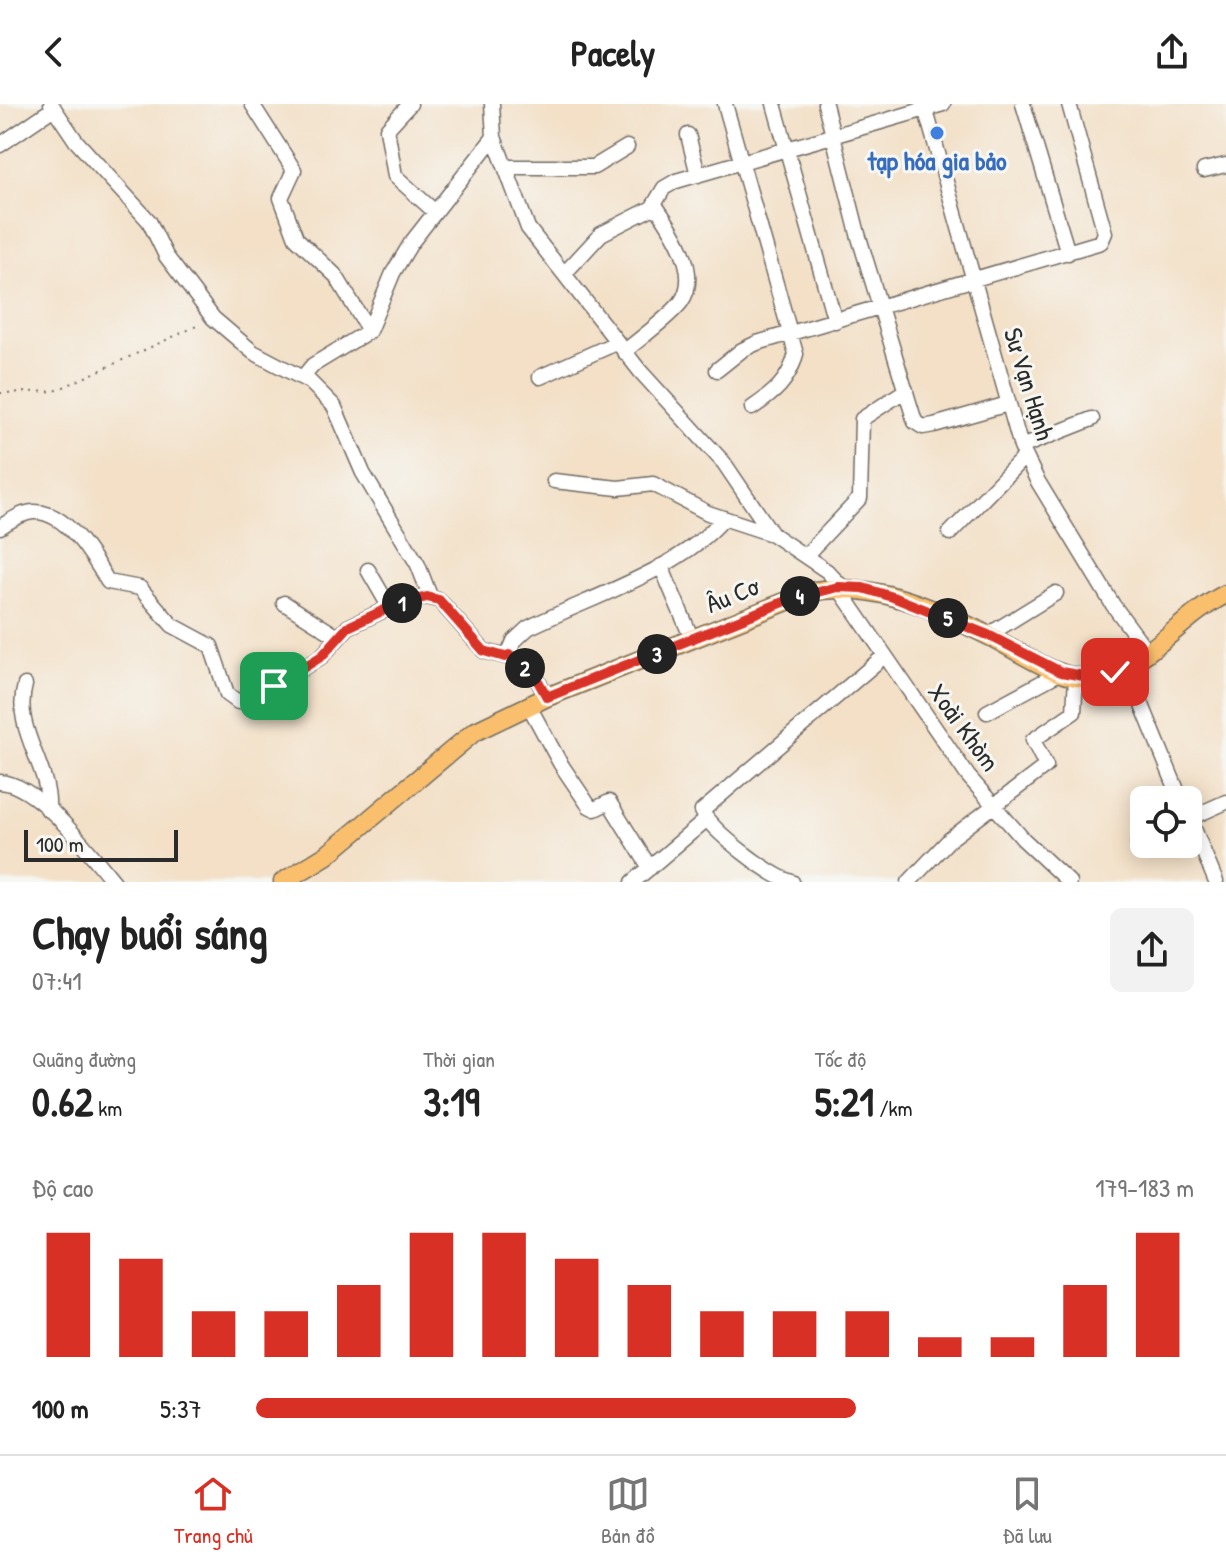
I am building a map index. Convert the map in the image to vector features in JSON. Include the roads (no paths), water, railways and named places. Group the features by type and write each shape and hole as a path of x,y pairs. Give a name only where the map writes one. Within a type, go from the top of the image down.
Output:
{"main road":[{"name":"Âu Cơ","path":"286,881 327,855 465,738 547,697 810,592 840,587 884,594 988,635 1068,674"},
{"path":"1068,674 1103,676 1126,666 1226,594"}],"street":[{"path":"252,104 294,170 281,198 293,234 336,276 369,331"},
{"path":"410,104 387,129 388,145 397,179 435,212"},
{"path":"492,104 494,137 508,167 526,224 620,348 724,463 772,534"},
{"path":"725,104 796,354 789,377 775,393 752,408"},
{"path":"774,104 835,321"},
{"path":"825,104 915,422 923,427 1008,404"},
{"path":"564,274 606,231 655,205 666,187 943,104"},
{"path":"1023,104 1068,253"},
{"path":"717,370 742,350 790,334 1101,242 1105,233 1069,104"},
{"path":"0,145 53,106 76,141 149,221 166,256 213,318 253,352 303,377 339,413 363,473 418,565 430,596 450,611 484,651 505,657 509,655"},
{"name":"Sư Vạn Hạnh","path":"925,107 1023,452 1113,605 1147,651"},
{"path":"688,135 698,175"},
{"path":"303,377 313,365 369,331 393,273 435,212 494,137"},
{"path":"508,167 594,167 627,147"},
{"path":"1204,170 1226,165"},
{"path":"540,377 620,348 681,302 688,287 689,271 655,205"},
{"path":"806,555 860,498 862,419 906,390"},
{"path":"950,533 1023,452 1092,419"},
{"path":"554,481 618,488 648,483 724,518 772,534"},
{"path":"0,527 32,512 58,518 96,561 108,582 140,588 172,625 211,646 227,694 235,702 283,681 322,656 348,627 390,608 430,596"},
{"path":"509,655 514,641 528,628 661,566 708,534 724,518"},
{"name":"Xoài Khòm","path":"772,534 806,555 840,587 883,657 993,805 1069,882"},
{"path":"661,566 692,639"},
{"path":"368,570 390,608"},
{"path":"988,635 1056,593"},
{"path":"284,603 338,637"},
{"path":"509,655 538,681 547,697"},
{"path":"782,881 734,845 702,813 704,807 883,657"},
{"path":"1126,666 1175,786"},
{"path":"909,882 949,840 1046,766 1033,740 1074,712 1068,674 987,712"},
{"path":"25,685 21,698 24,726 48,794 48,810"},
{"path":"529,706 553,752 589,806 595,809 609,802 650,868"},
{"path":"0,782 18,784 48,810 114,882"},
{"path":"1202,812 1226,802"},
{"path":"633,882 707,819"},
{"path":"1202,848 1216,882"}],"place":[{"name":"tạp hóa gia bảo","path":"937,133"}]}
